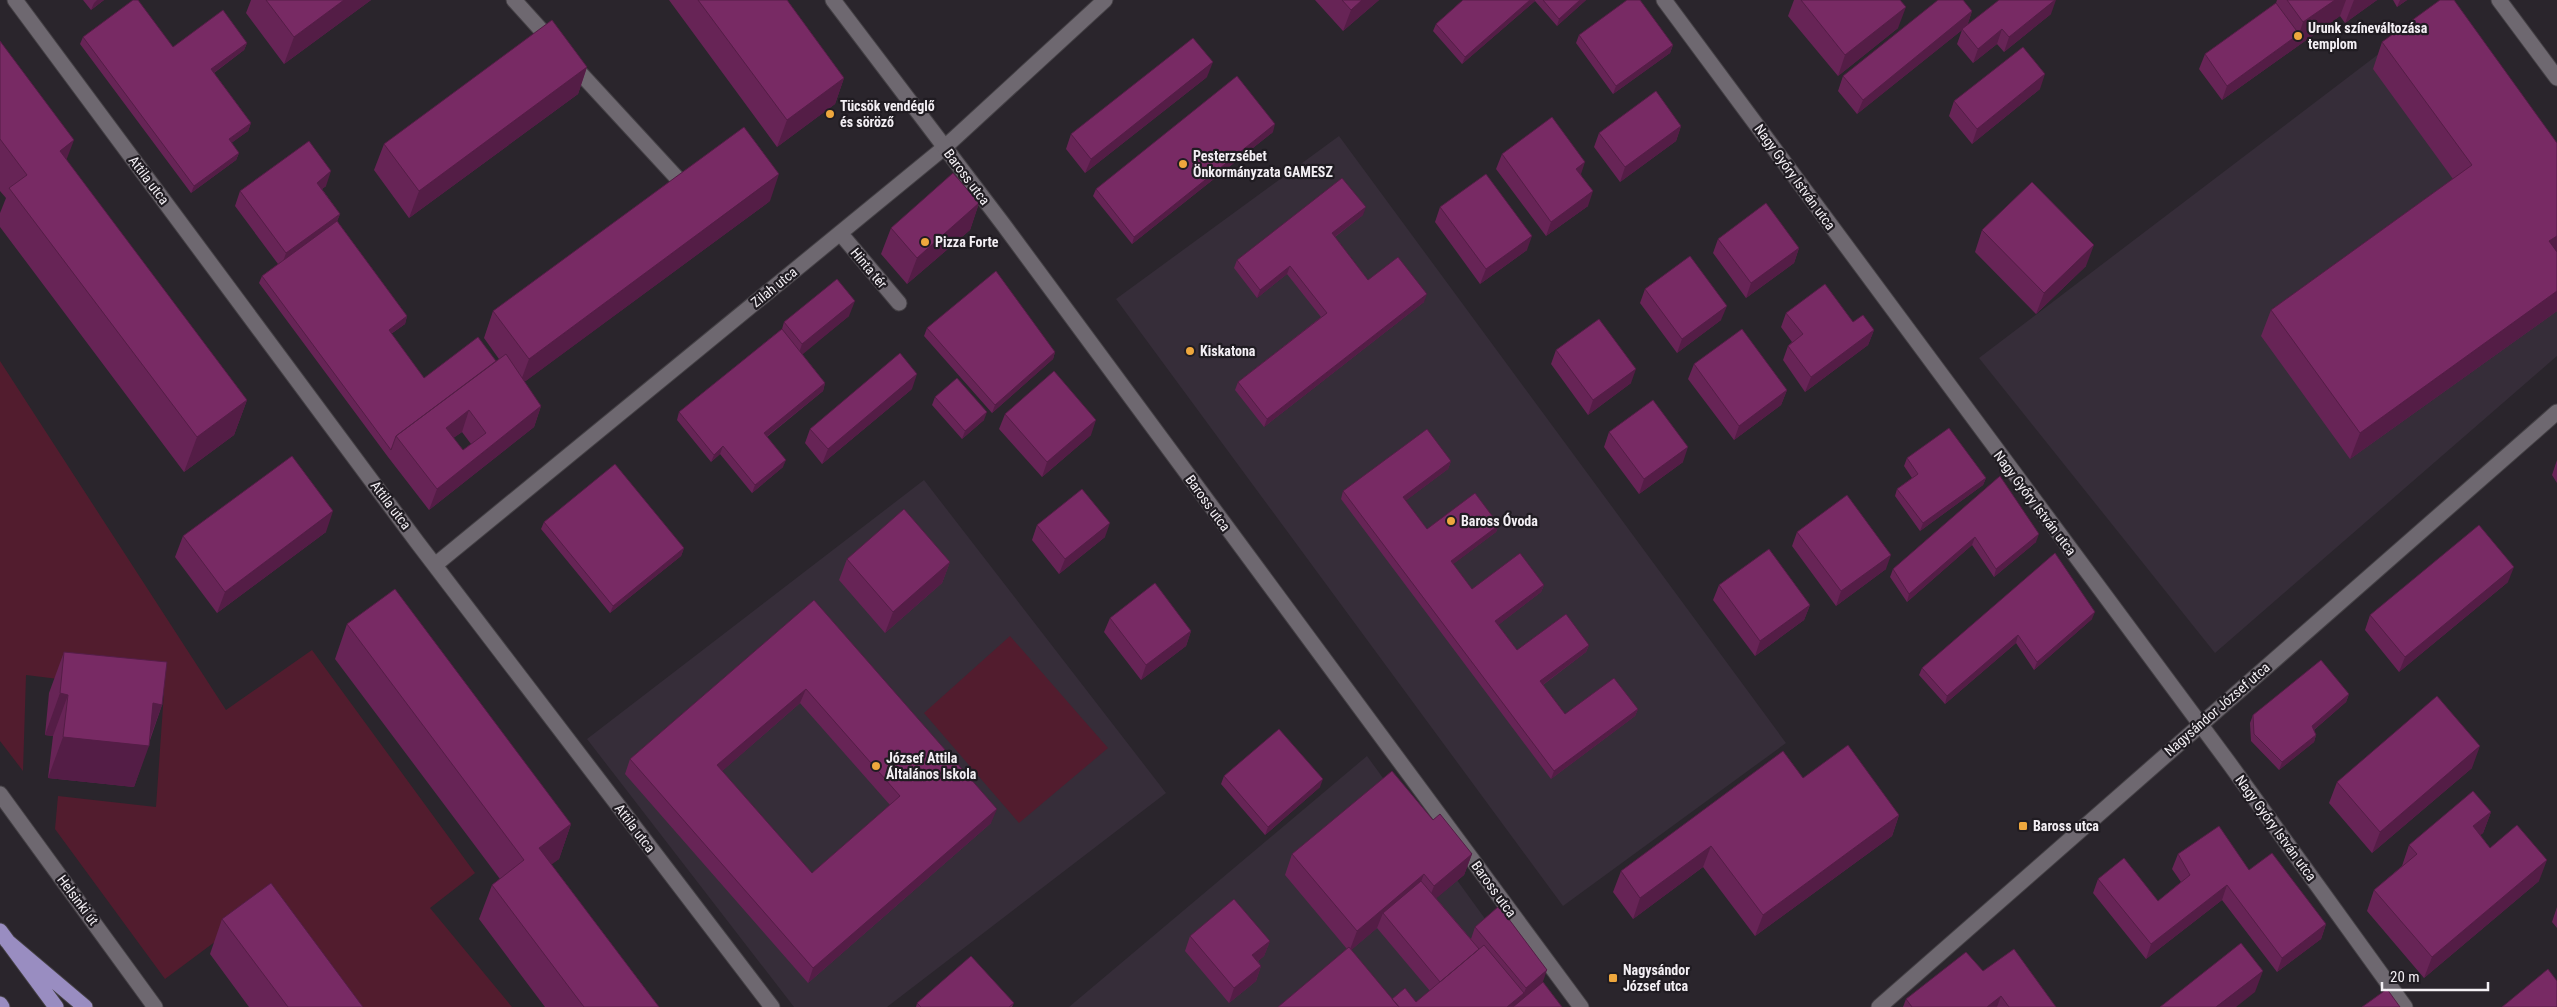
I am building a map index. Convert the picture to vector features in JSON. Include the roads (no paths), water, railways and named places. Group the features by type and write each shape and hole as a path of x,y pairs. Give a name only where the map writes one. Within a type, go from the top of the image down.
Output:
{"main road":[{"path":"4,936 56,1007"},
{"path":"4,936 84,1007"}],"street":[{"name":"Attila utca","path":"15,0 435,565 772,1007"},
{"path":"514,0 676,178"},
{"name":"Baross utca","path":"834,0 945,147 1581,1007"},
{"name":"Zilah utca","path":"435,565 945,147 1105,0"},
{"name":"Nagy Győry István utca","path":"1664,0 2200,725 2405,1007"},
{"path":"2499,0 2557,78"},
{"name":"Hinta tér","path":"840,233 899,303"},
{"name":"Nagysándor József utca","path":"1878,1007 2557,412"},
{"name":"Helsinki út","path":"0,794 155,1007"}],"place":[{"name":"Urunk színeváltozása templom","path":"2298,36"},
{"name":"Tücsök vendéglő és söröző","path":"830,114"},
{"name":"Pesterzsébet Önkormányzata GAMESZ","path":"1183,164"},
{"name":"Pizza Forte","path":"925,242"},
{"name":"Kiskatona","path":"1190,351"},
{"name":"Baross Óvoda","path":"1451,521"},
{"name":"József Attila Általános Iskola","path":"876,766"},
{"name":"Baross utca","path":"2023,826"},
{"name":"Nagysándor József utca","path":"1613,978"}]}
